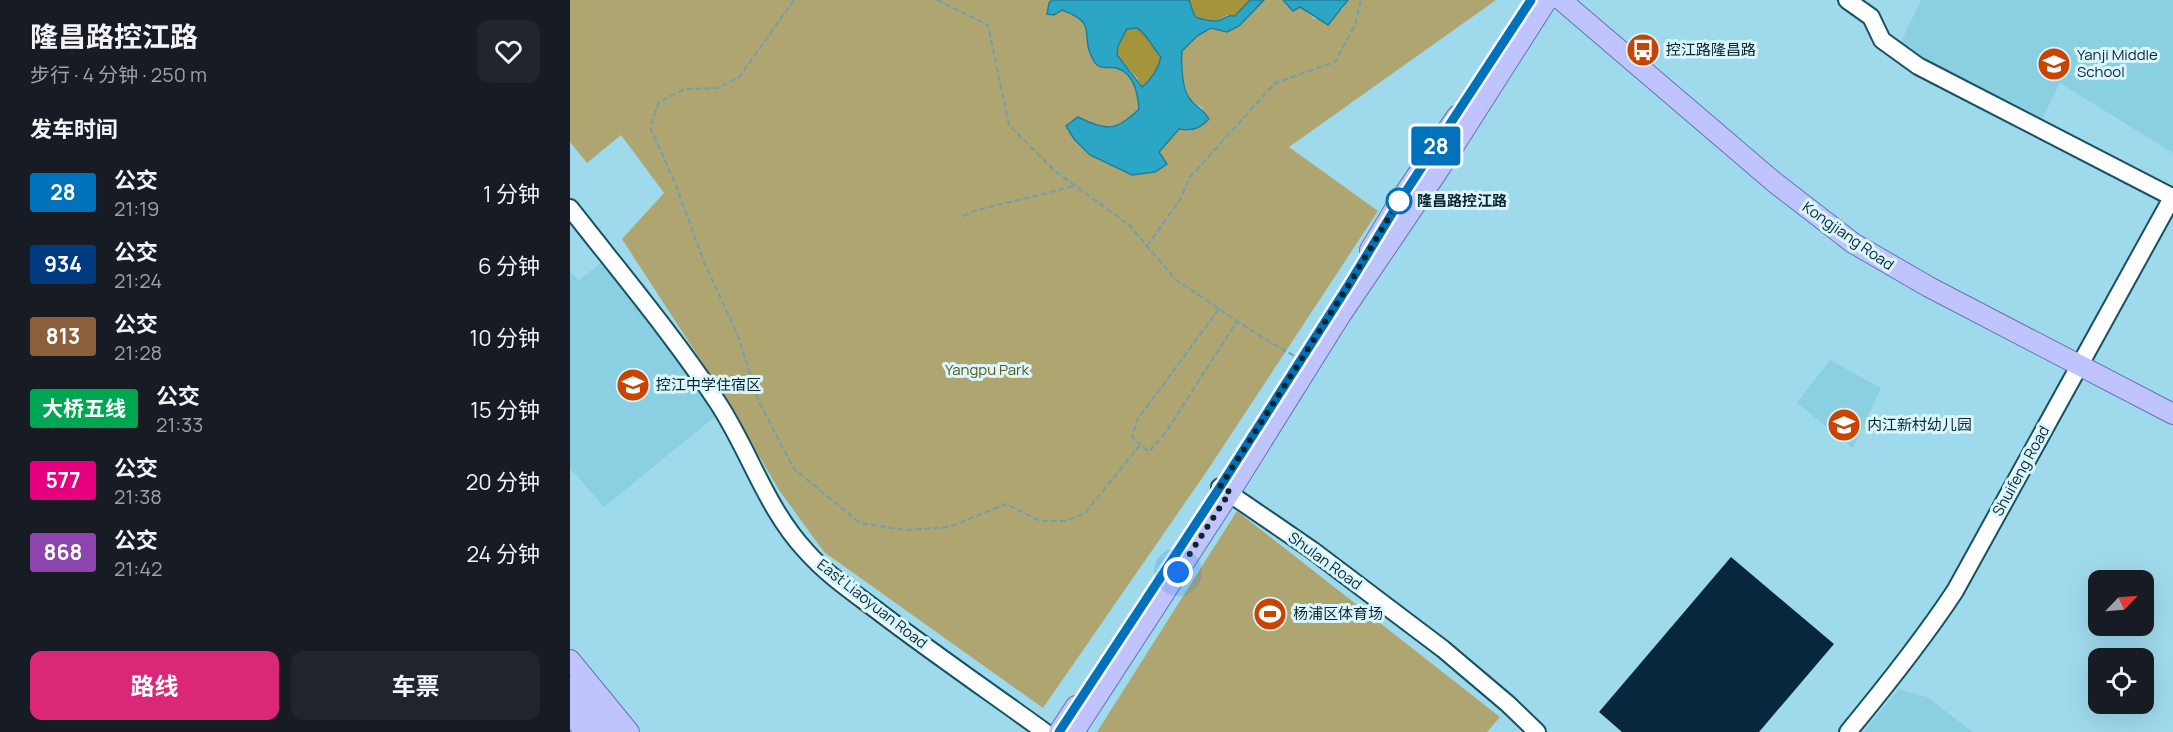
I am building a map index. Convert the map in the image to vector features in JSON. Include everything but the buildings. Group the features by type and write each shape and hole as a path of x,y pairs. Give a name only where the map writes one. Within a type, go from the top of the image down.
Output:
{"main road":[{"path":"1074,732 1225,490 1301,360 1399,202 1531,0"},
{"path":"1059,732 1225,490 1436,174 1547,0"},
{"name":"Kongjiang Road","path":"1561,0 1774,182 1852,243 1929,287 2173,414"},
{"path":"570,660 629,732"},
{"path":"570,687 606,732"},
{"path":"570,713 585,732"}],"street":[{"path":"1847,0 1871,17 1882,40 1918,66 2173,196"},
{"name":"Shuifeng Road","path":"1848,732 1904,665 1955,591 2173,196"},
{"name":"East Liaoyuan Road","path":"570,208 718,404 743,444 770,501 785,526 806,552 896,625 1045,732"},
{"name":"Shulan Road","path":"1225,490 1312,550 1443,649 1509,704 1537,732"}],"path":[{"path":"794,0 741,76 718,88 685,88 659,102 650,127 675,183 704,262 738,336 759,402 794,469 860,523 905,530 949,527 1006,504 1040,521 1066,521 1085,513 1141,444"},
{"path":"937,0 988,25 1009,125 1054,171 1129,225 1175,279 1237,321 1301,360"},
{"path":"1147,246 1181,198 1190,177 1275,83 1335,62 1354,25 1361,0"},
{"path":"963,216 977,210 1075,186"},
{"path":"1219,309 1137,420 1132,437 1149,452 1166,432 1237,321"}],"shaded area":[{"path":"1052,0 1189,0 1195,17 1214,21 1235,16 1250,0 1264,0 1239,26 1227,32 1211,28 1197,36 1182,51 1182,75 1187,94 1209,119 1196,128 1179,129 1159,152 1167,164 1155,172 1132,175 1090,155 1074,139 1066,126 1078,117 1104,127 1124,122 1139,109 1132,81 1119,69 1096,64 1090,52 1087,31 1081,20 1062,10 1054,15 1047,14 1049,3","holes":["1137,28 1161,57 1154,74 1142,87 1117,55 1118,46 1127,29"]},
{"path":"1189,0 1250,0 1235,16 1227,15 1219,19 1203,20 1194,17"},
{"path":"1283,0 1348,0 1328,25 1300,7 1293,11"},
{"name":"Yanji Middle School","path":"1921,0 2173,0 2173,153 2060,83 2040,123 1900,44"},
{"path":"1137,28 1161,57 1154,74 1142,87 1117,55 1118,46 1127,29"},
{"name":"控江中学住宿区","path":"601,263 674,355 717,415 604,507 570,468 570,272 579,280"},
{"name":"内江新村幼儿园","path":"1830,360 1881,388 1853,448 1797,403"},
{"path":"1899,689 1927,697 1973,732 1863,732"}],"green space":[{"name":"Yangpu Park","path":"570,0 1052,0 1049,3 1054,15 1062,10 1077,15 1088,27 1089,48 1104,68 1116,68 1123,71 1134,85 1139,109 1124,122 1104,127 1078,117 1090,155 1111,164 1159,152 1179,129 1191,131 1203,109 1188,97 1181,69 1182,51 1197,36 1212,28 1227,32 1239,26 1264,0 1283,0 1293,11 1299,6 1315,19 1342,10 1348,0 1496,0 1289,147 1378,211 1207,471 1043,708 824,552 779,490 722,393 622,239 664,193 621,135 587,163 570,142"},
{"name":"杨浦区体育场","path":"1237,511 1500,717 1487,732 1097,732"}],"bus line":[{"name":"28","path":"1059,732 1220,487 1399,202 1531,0"}],"place":[{"name":"控江路隆昌路","path":"1643,50"},
{"name":"Yanji Middle School","path":"2054,64"},
{"name":"隆昌路控江路","path":"1399,201"},
{"name":"控江中学住宿区","path":"633,385"},
{"name":"内江新村幼儿园","path":"1844,425"},
{"name":"杨浦区体育场","path":"1270,614"}],"route":[{"path":"1178,572 1230,492 1220,487 1348,286 1399,201"}]}
